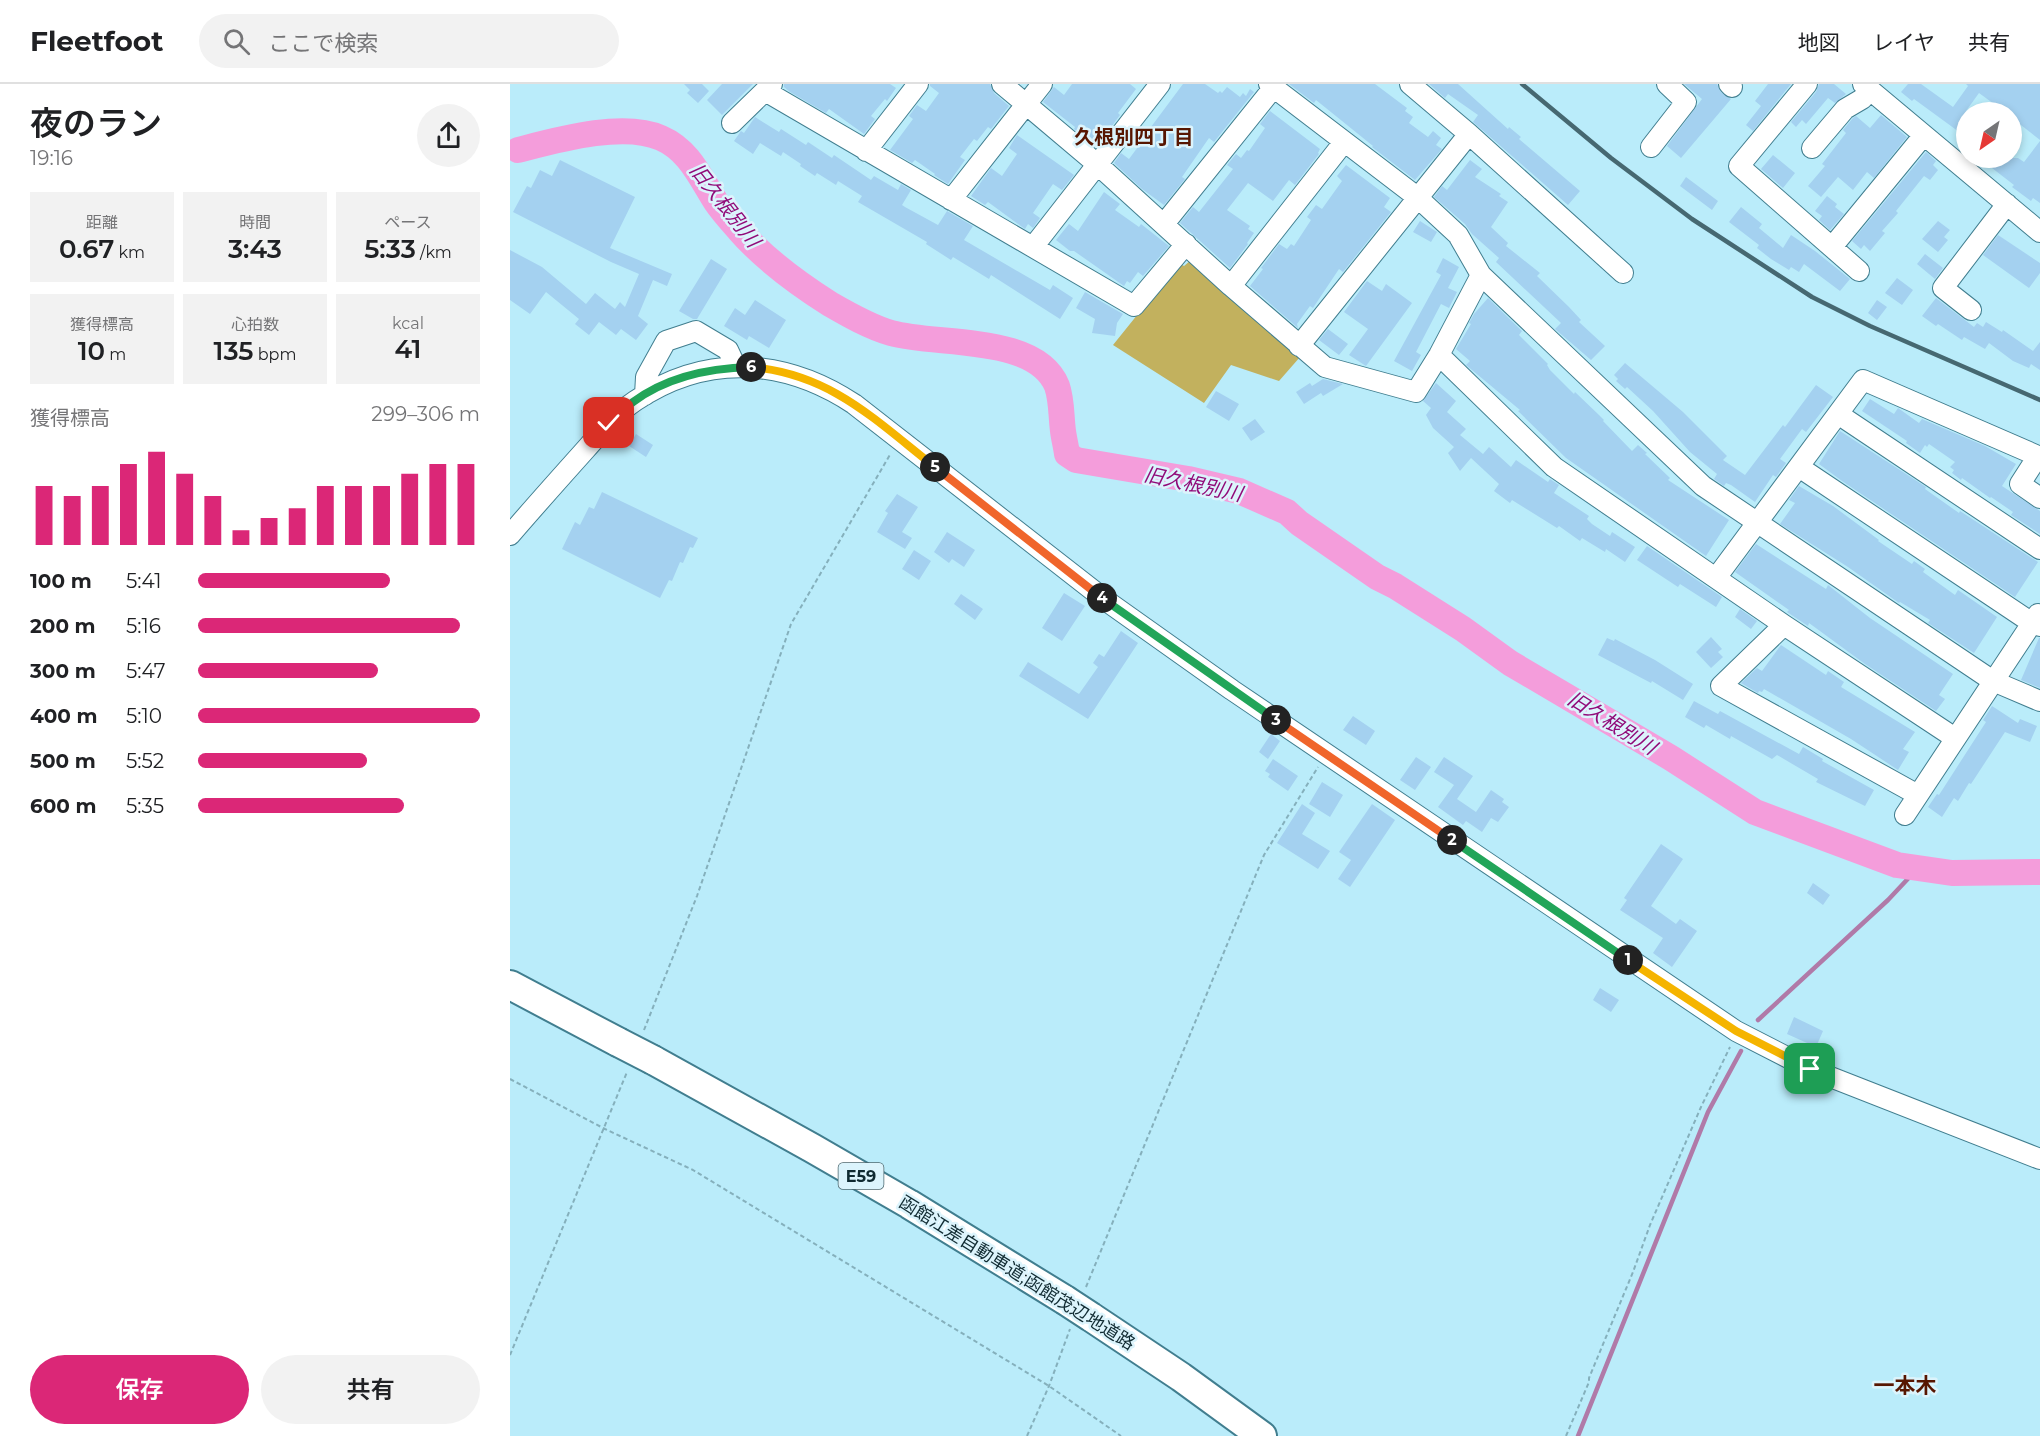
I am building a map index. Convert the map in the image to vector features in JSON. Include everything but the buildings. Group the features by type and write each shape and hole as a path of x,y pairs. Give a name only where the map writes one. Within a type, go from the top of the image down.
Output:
{"highway":[{"name":"函館江差自動車道;函館茂辺地道路","path":"510,985 653,1060 899,1198 1079,1306 1262,1436"}],"street":[{"path":"866,151 918,84"},
{"path":"1002,84 1325,367 1416,392 1439,355 1481,275"},
{"path":"951,200 1042,84"},
{"path":"1033,247 1160,84"},
{"path":"1410,84 1623,273"},
{"path":"1651,147 1686,102 1667,84"},
{"path":"1807,84 1739,166 1859,271"},
{"path":"1164,224 1271,86 1416,197 1458,235 1481,275 1702,486 1993,681 2040,701"},
{"path":"1812,148 1845,109 1862,99 1866,87 2040,232"},
{"path":"732,123 768,88 866,151 1134,306 1186,244"},
{"path":"1299,346 1416,197 1469,134"},
{"path":"1832,247 1924,135"},
{"path":"1231,286 1344,142"},
{"path":"1971,310 1942,288 2007,204"},
{"path":"645,395 646,377 666,341 696,331 728,350 736,367"},
{"path":"1439,355 1554,466 1955,738"},
{"path":"510,535 609,423 634,401 645,395 699,372 736,367 763,368 814,381 854,404 1108,602 1326,754 1736,1031 1810,1069 2040,1159"},
{"path":"1716,578 1863,380 2038,456 2020,484 2040,498"},
{"path":"1838,414 2040,549"},
{"path":"1799,467 2037,620 1993,681 1905,815"},
{"path":"1784,624 1721,686 1917,795"}],"path":[{"path":"656,999 697,896 791,624 899,439"},
{"path":"1027,1436 1264,855 1326,754"},
{"path":"1566,1436 1650,1225 1736,1031"},
{"path":"510,1079 605,1129 693,1170 1049,1386 1121,1436"},
{"path":"510,1355 605,1129"}],"shaded area":[{"path":"1191,260 1300,357 1279,381 1231,365 1204,403 1113,345 1179,263 1184,266"}],"waterway":[{"name":"旧久根別川","path":"518,150 570,137 609,132 646,133 661,138 671,143 686,157 718,205 749,241 782,270 830,304 867,324 891,333 1007,350 1029,358 1046,369 1059,392 1067,454 1076,460 1188,479 1239,491 1287,512 1299,523 1377,577 1463,629 1510,663 1671,758 1755,812 1897,865 1952,873 2040,872"},
{"name":"旧久根別川","path":"510,150 518,150"},
{"path":"1758,1020 1888,900 1918,868"},
{"path":"1578,1436 1708,1112 1741,1051"}],"railway":[{"path":"1522,84 1611,158 1692,219 1812,297 1870,326 2040,400"}],"district":[{"name":"久根別四丁目","path":"1134,137"},
{"name":"一本木","path":"1905,1385"}],"route":[{"path":"609,423 634,401 656,389 699,372 722,368 753,367 793,374 832,390 854,404 1108,602 1232,690 1736,1031 1810,1069"}]}
